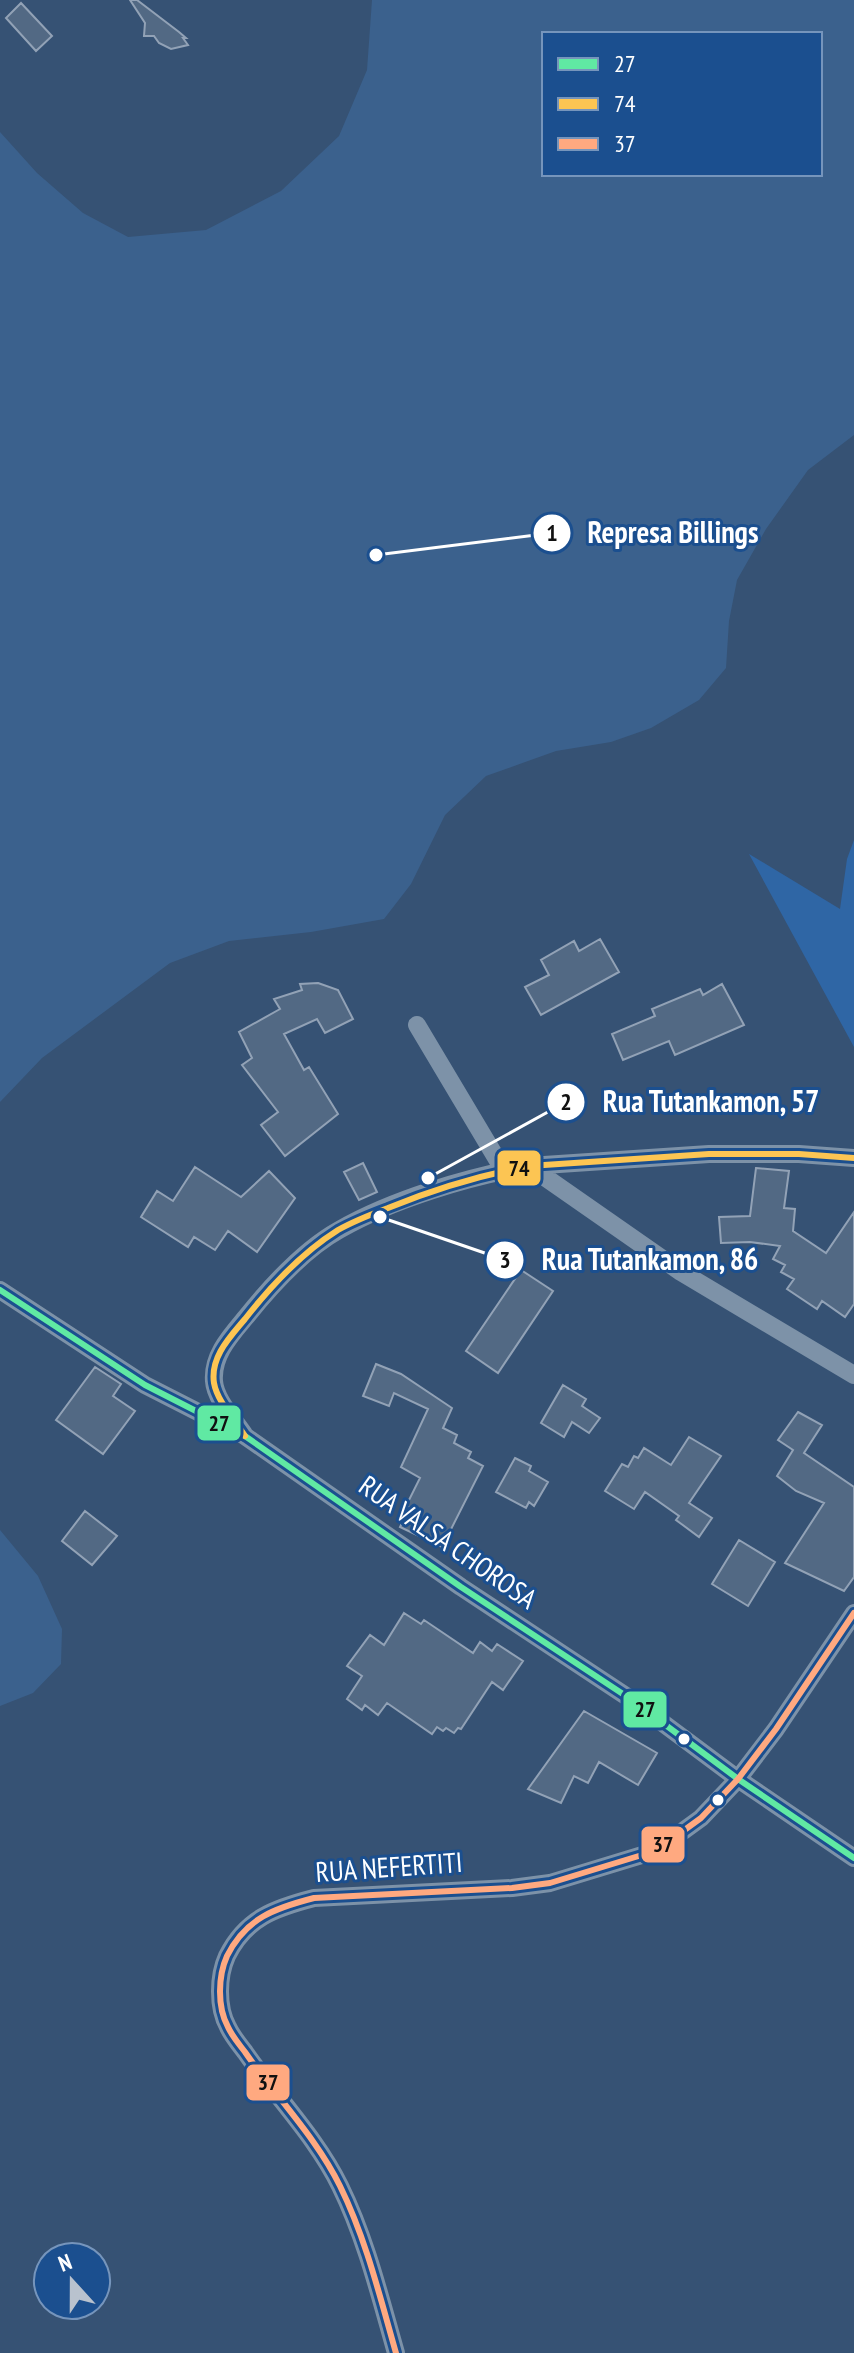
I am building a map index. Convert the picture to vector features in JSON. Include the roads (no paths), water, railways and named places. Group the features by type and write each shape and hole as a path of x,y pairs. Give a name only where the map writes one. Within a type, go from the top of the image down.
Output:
{"street":[{"path":"417,1025 504,1171"},
{"path":"245,1436 217,1392 214,1381 222,1346 257,1303 312,1250 338,1230 426,1192 529,1166 709,1154 799,1154 854,1158"},
{"path":"529,1166 681,1272 854,1375"},
{"name":"RUA VALSA CHOROSA","path":"0,1290 145,1385 245,1436 461,1587 632,1700 738,1779 854,1858"},
{"name":"RUA NEFERTITI","path":"396,2353 361,2234 339,2185 316,2147 226,2025 220,1994 223,1965 235,1940 255,1920 285,1906 314,1898 512,1888 550,1883 614,1865 668,1842 701,1818 738,1779 776,1729 854,1613"}],"place":[{"name":"Represa Billings","path":"376,555"},
{"name":"Rua Tutankamon, 57","path":"428,1178"},
{"name":"Rua Tutankamon, 86","path":"380,1217"}]}
